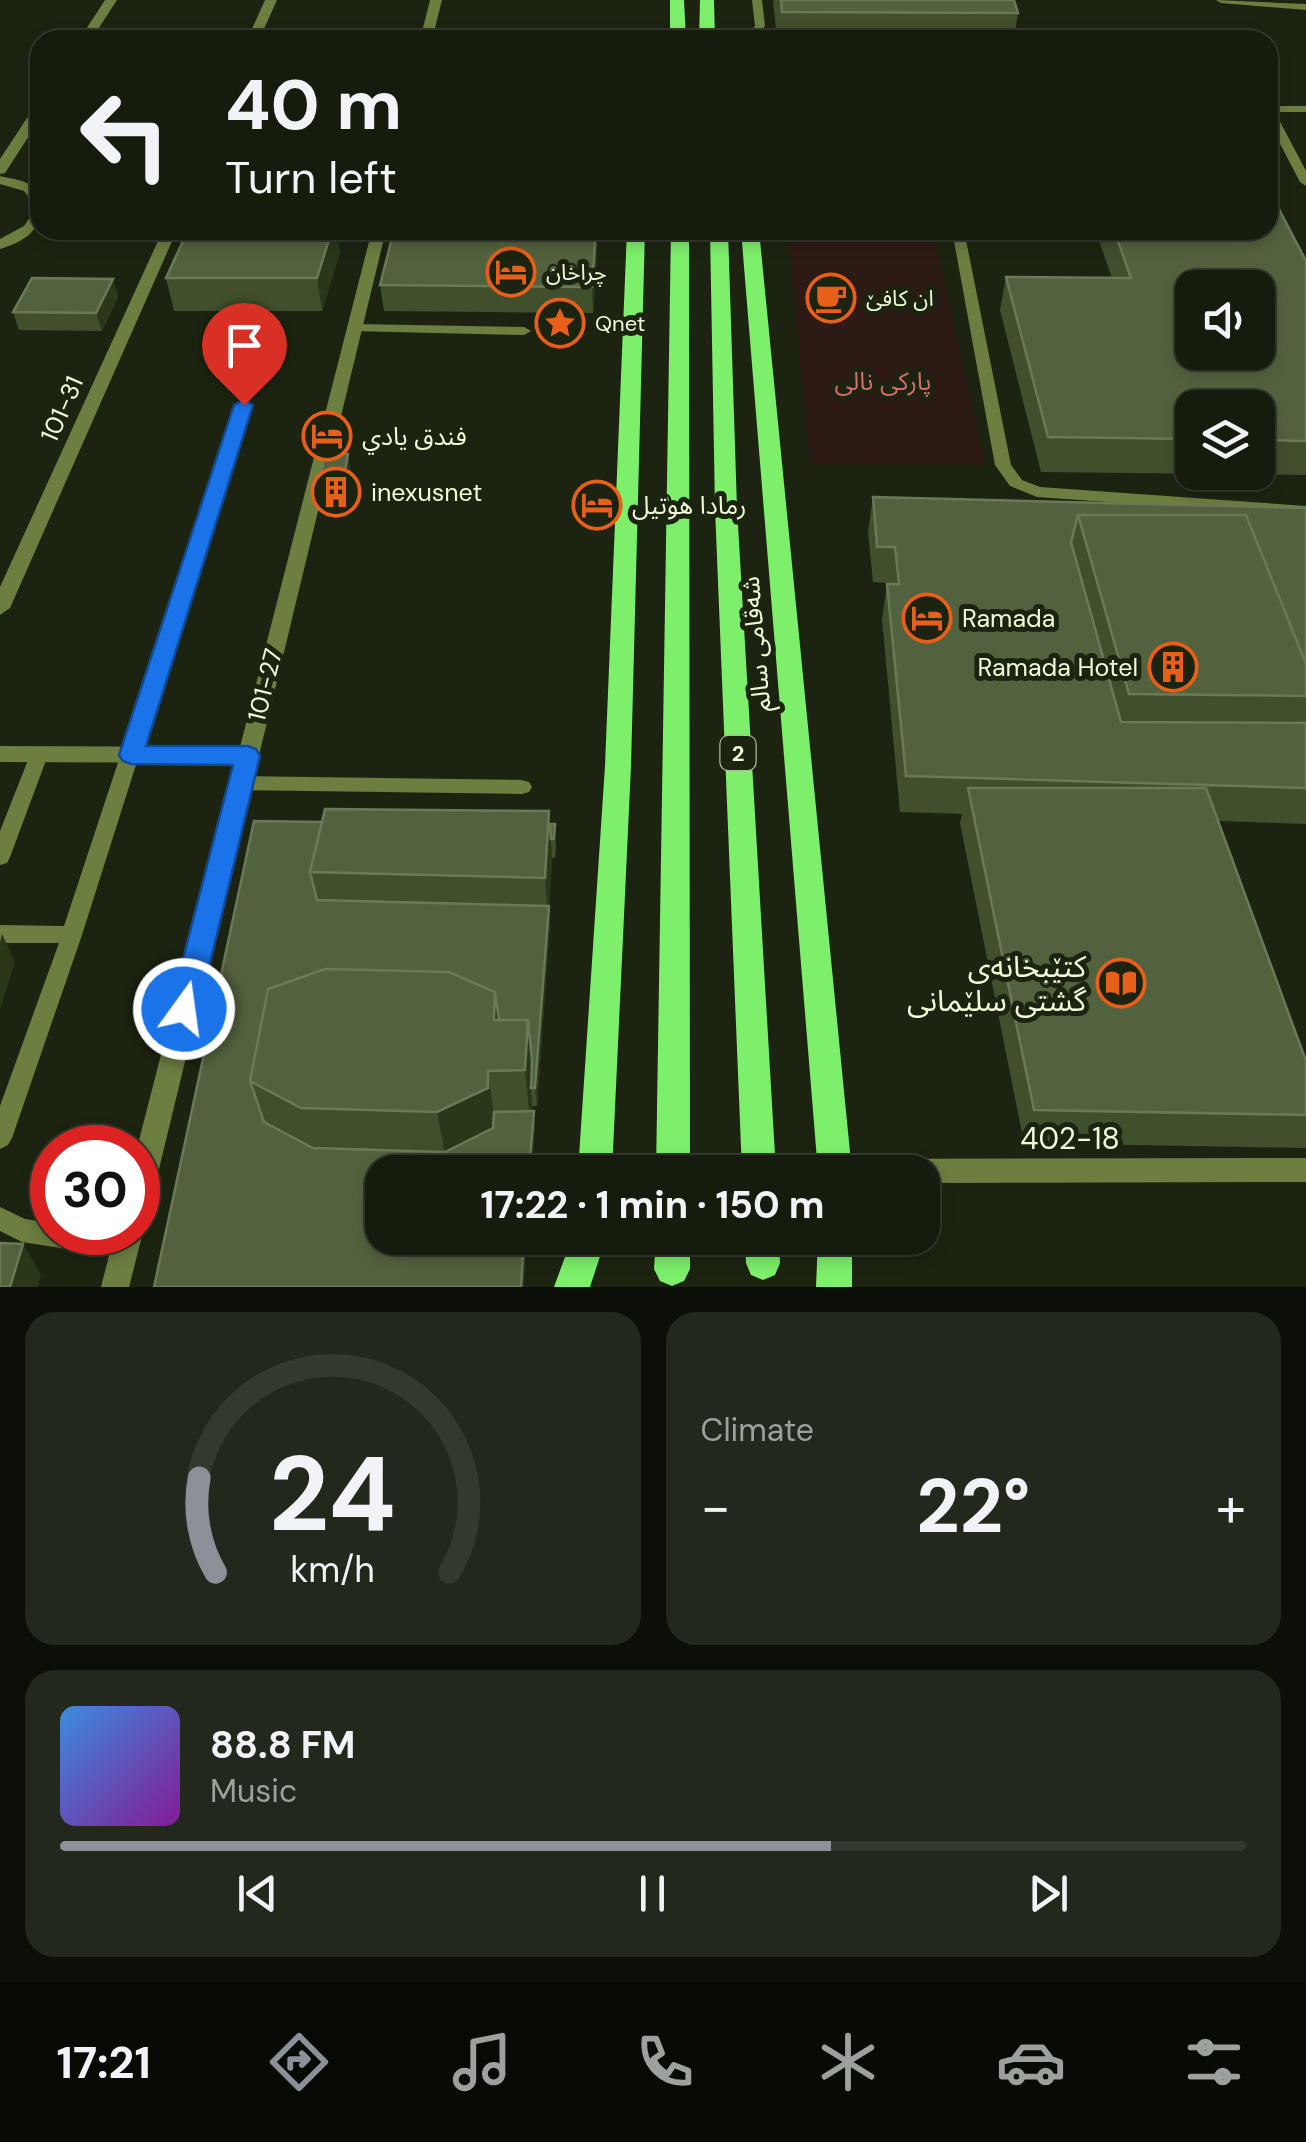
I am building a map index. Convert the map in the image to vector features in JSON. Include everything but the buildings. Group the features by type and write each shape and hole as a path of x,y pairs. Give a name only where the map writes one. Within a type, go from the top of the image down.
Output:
{"main road":[{"path":"677,0 678,30"},
{"path":"706,0 707,30"},
{"path":"596,1155 618,766 636,240"},
{"path":"673,1155 680,240"},
{"name":"شەقامی سالم","path":"720,240 726,508 757,1155"},
{"name":"شەقامی سالم","path":"751,240 833,1155"},
{"path":"572,1287 584,1255"},
{"path":"590,1255 591,1287"},
{"path":"834,1287 835,1255"}],"street":[{"path":"92,30 111,0"},
{"path":"257,30 270,0"},
{"path":"428,30 436,0"},
{"path":"0,170 30,124"},
{"path":"0,180 30,190"},
{"path":"0,245 30,226"},
{"name":"101-31","path":"0,608 166,240"},
{"name":"101-27","path":"156,1125 377,240"},
{"path":"0,754 248,756"},
{"name":"402-18","path":"940,1172 1306,1170"},
{"path":"115,1287 123,1255"}],"lane":[{"path":"757,0 757,30"},
{"path":"1221,0 1306,7"},
{"path":"1278,110 1306,110"},
{"path":"1278,129 1306,182"},
{"path":"960,240 1003,464 1016,483 1037,492 1306,510"},
{"path":"355,328 524,331"},
{"path":"0,1138 72,935 244,405"},
{"path":"0,856 39,754"},
{"path":"241,782 522,787"},
{"path":"0,934 72,935"},
{"path":"0,1218 30,1231"}],"green space":[{"name":"پارکی نالی","path":"788,240 935,240 985,465 810,463"}],"place":[{"name":"چراخان","path":"511,272"},
{"name":"ان کافێ","path":"831,298"},
{"name":"Qnet","path":"560,323"},
{"name":"فندق يادي","path":"327,436"},
{"name":"inexusnet","path":"336,492"},
{"name":"رمادا هوتيل","path":"597,505"},
{"name":"Ramada","path":"927,618"},
{"name":"Ramada Hotel","path":"1173,667"},
{"name":"کتێبخانەی گشتی سلێمانی","path":"1121,983"}],"route":[{"path":"184,1009 248,756 131,755 244,405"}]}
